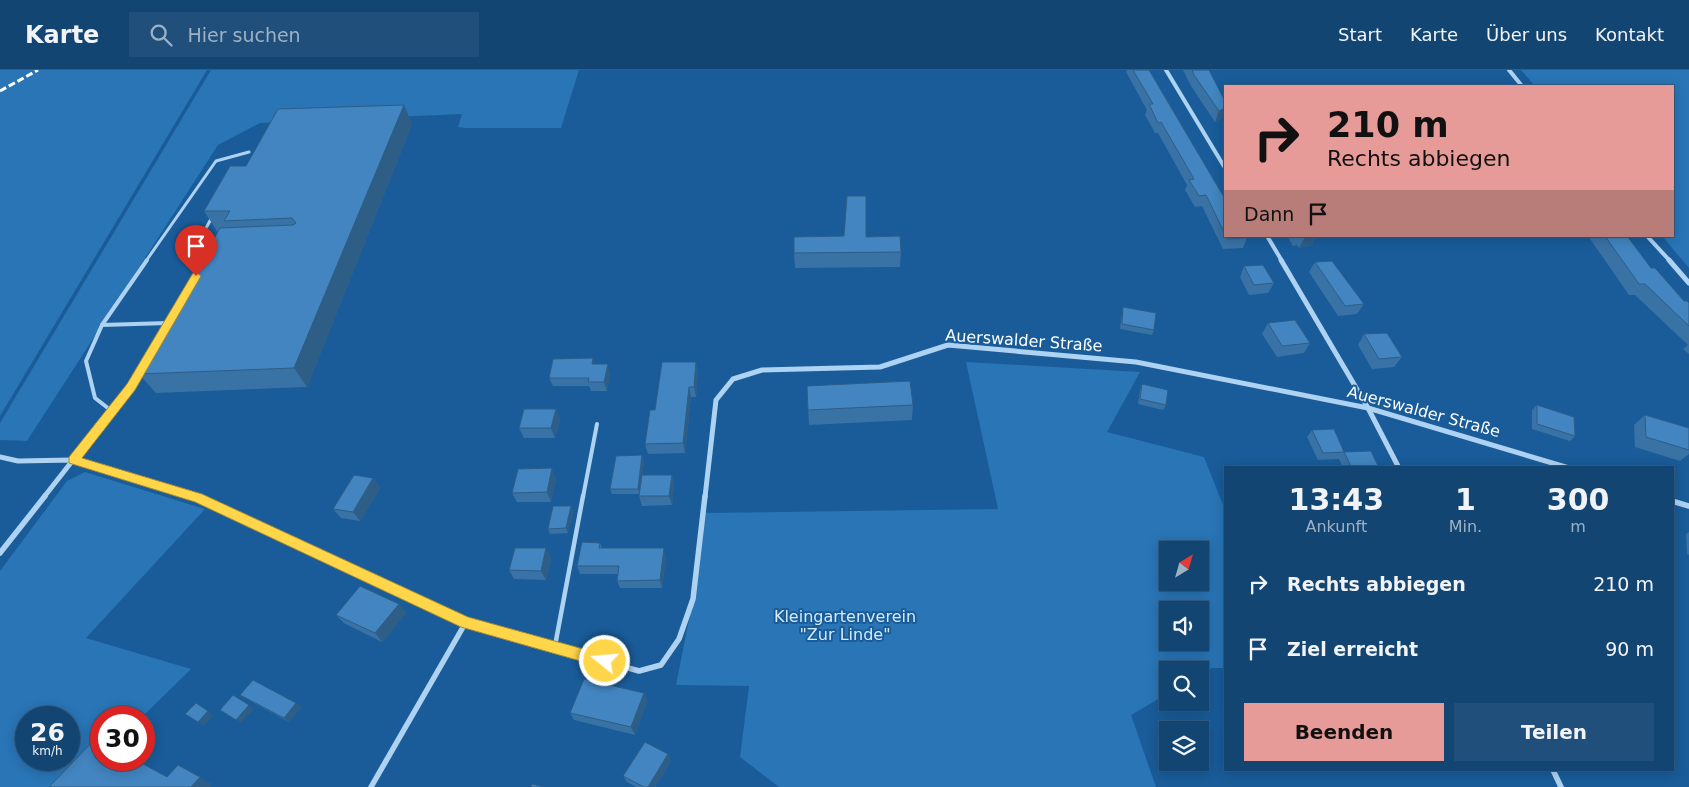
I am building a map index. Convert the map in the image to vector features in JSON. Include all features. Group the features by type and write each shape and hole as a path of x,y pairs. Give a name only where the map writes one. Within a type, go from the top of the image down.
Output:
{"street":[{"path":"1166,70 1224,166"},
{"path":"1509,70 1521,85"},
{"path":"1268,237 1368,408 1398,466"},
{"path":"1648,237 1689,283"},
{"name":"Auerswalder Straße","path":"0,457 18,461 73,460 198,498 466,622 555,646 639,672 661,665 679,639 693,599 716,400 733,379 762,370 880,367 948,345 1136,362 1368,408 1562,466"},
{"path":"0,553 73,460"},
{"path":"1674,501 1689,506"},
{"path":"371,787 466,622"},
{"path":"1553,771 1561,787"}],"lane":[{"path":"113,412 95,398 86,361 102,325 216,161 249,152"},
{"path":"217,209 197,244 225,244"},
{"path":"210,252 215,244"},
{"path":"164,331 173,315"},
{"path":"102,325 168,323"},
{"path":"73,460 131,387 154,347"},
{"path":"555,646 597,424"}],"green space":[{"path":"0,70 207,70 0,416"},
{"path":"211,70 579,70 561,128 458,127 462,114 260,123 218,145 27,441 0,440 0,423"},
{"path":"1521,70 1689,70 1689,268 1663,237 1674,237 1674,85 1534,85"},
{"name":"Kleingartenverein \"Zur Linde\"","path":"966,362 1140,372 1107,432 1204,457 1224,507 1224,668 1209,670 1209,661 1159,661 1159,699 1131,715 1156,787 779,787 740,757 749,686 676,685 693,599 703,513 998,509"},
{"path":"85,472 205,509 86,638 191,669 153,706 90,706 90,753 80,763 80,706 15,706 15,771 73,771 58,787 0,787 0,571 67,481"}],"building":[{"path":"1133,70 1149,70 1224,197 1224,232 1206,195 1199,196 1189,180 1194,179 1161,122 1158,123 1149,104 1153,104"},
{"path":"1192,70 1209,70 1224,99 1224,108 1219,111"},
{"path":"404,105 294,368 139,374 220,228 293,225 296,223 292,218 224,221 230,211 204,211 230,166 246,166 278,109"},
{"path":"847,196 866,196 866,237 900,236 901,252 794,253 794,237 844,236"},
{"path":"1226,237 1247,238 1227,239"},
{"path":"1606,237 1628,237 1651,268 1655,268 1684,301 1689,303 1689,326 1645,284 1639,284"},
{"path":"1332,261 1364,304 1345,306 1315,262"},
{"path":"1263,265 1274,283 1254,285 1244,266"},
{"path":"1123,307 1156,313 1154,330 1122,324"},
{"path":"1295,320 1310,343 1282,346 1268,323"},
{"path":"1387,333 1402,357 1379,359 1364,334"},
{"path":"593,358 592,364 608,364 604,382 588,382 589,378 549,378 553,359"},
{"path":"662,362 696,362 694,387 689,387 683,443 645,444 650,410 655,410"},
{"path":"910,381 913,405 808,410 807,386"},
{"path":"1142,384 1168,390 1166,405 1140,399"},
{"path":"1537,405 1574,417 1575,436 1537,424"},
{"path":"524,409 556,409 551,428 519,428"},
{"path":"1645,415 1689,428 1689,450 1646,437"},
{"path":"1334,429 1344,452 1323,453 1312,430"},
{"path":"1371,451 1378,466 1351,466 1344,452"},
{"path":"642,455 638,489 610,489 616,456"},
{"path":"552,468 547,492 512,493 518,469"},
{"path":"354,475 373,478 353,512 333,509"},
{"path":"642,475 672,475 669,496 639,496"},
{"path":"553,506 571,506 566,528 548,529"},
{"path":"582,542 600,543 599,548 664,548 660,580 617,581 619,566 577,566"},
{"path":"515,548 546,548 541,571 509,570"},
{"path":"360,586 399,604 375,633 336,615"},
{"path":"584,679 644,693 631,727 570,713"},
{"path":"253,680 296,703 284,718 240,695"},
{"path":"233,695 249,705 236,720 220,710"},
{"path":"196,703 208,711 198,722 185,714"},
{"path":"645,742 668,754 648,787 644,787 623,776"},
{"path":"90,744 90,771 155,770 167,777 178,765 200,777 191,787 49,787 64,771 80,771 80,755"},
{"path":"532,784 544,787 531,787"}],"railway":[{"path":"0,91 38,70"}],"route":[{"path":"196,276 131,387 73,460 198,498 466,622 605,661"}]}
